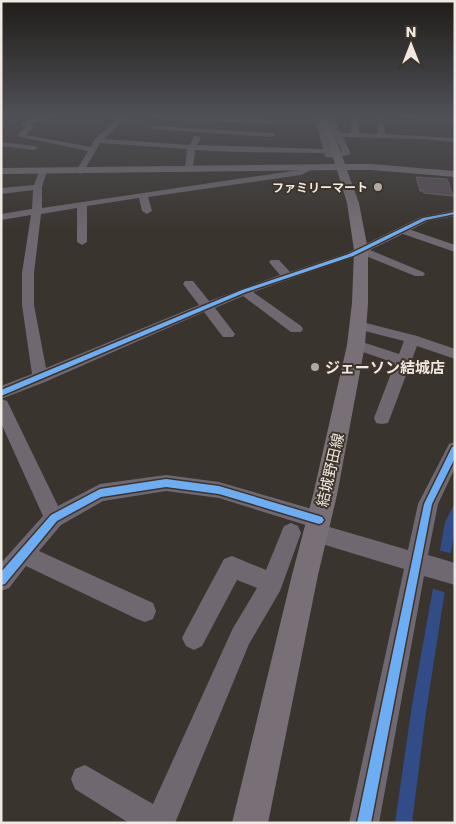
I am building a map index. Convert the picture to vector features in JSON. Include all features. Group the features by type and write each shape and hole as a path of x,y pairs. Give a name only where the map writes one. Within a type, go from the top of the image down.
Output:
{"main road":[{"path":"1,171 308,168 337,154"},
{"name":"結城野田線","path":"250,823 317,526 357,335 367,248 340,154"},
{"path":"346,154 401,168 455,174"}],"street":[{"path":"80,171 89,154"},
{"path":"192,154 192,169 196,188"},
{"path":"1,216 301,172 308,168"},
{"path":"40,378 28,305 30,256 37,210 38,187 43,171"},
{"path":"1,191 38,187"},
{"path":"143,195 147,211"},
{"path":"82,205 82,242"},
{"path":"1,393 244,291 367,248 425,219 455,213"},
{"path":"403,230 455,249"},
{"path":"367,248 420,270"},
{"path":"275,262 288,276"},
{"path":"189,284 228,334"},
{"path":"244,291 296,329"},
{"path":"357,335 412,339 455,354"},
{"path":"357,335 404,361"},
{"path":"382,418 412,339"},
{"path":"1,405 54,518"},
{"path":"364,823 436,569 428,504 455,449"},
{"path":"1,580 54,518 100,493 166,483 219,490 436,569"},
{"path":"85,779 158,823 241,636 272,583 291,533"},
{"path":"23,554 146,611"},
{"path":"194,638 232,567 272,583"}],"water":[{"path":"455,503 455,526 426,712 412,823 395,823 412,705 445,522"}],"pier":[{"path":"438,550 453,554 447,593 431,588"}],"building":[{"path":"416,177 447,179 453,196 420,191"}],"cycle path":[{"path":"1,393 244,291 351,255 425,219 455,213"},
{"path":"364,823 428,504 455,449"},
{"path":"1,580 54,518 100,493 166,483 219,490 319,520"}],"place":[{"name":"ファミリーマート","path":"378,187"},
{"name":"ジェーソン結城店","path":"315,367"}]}
